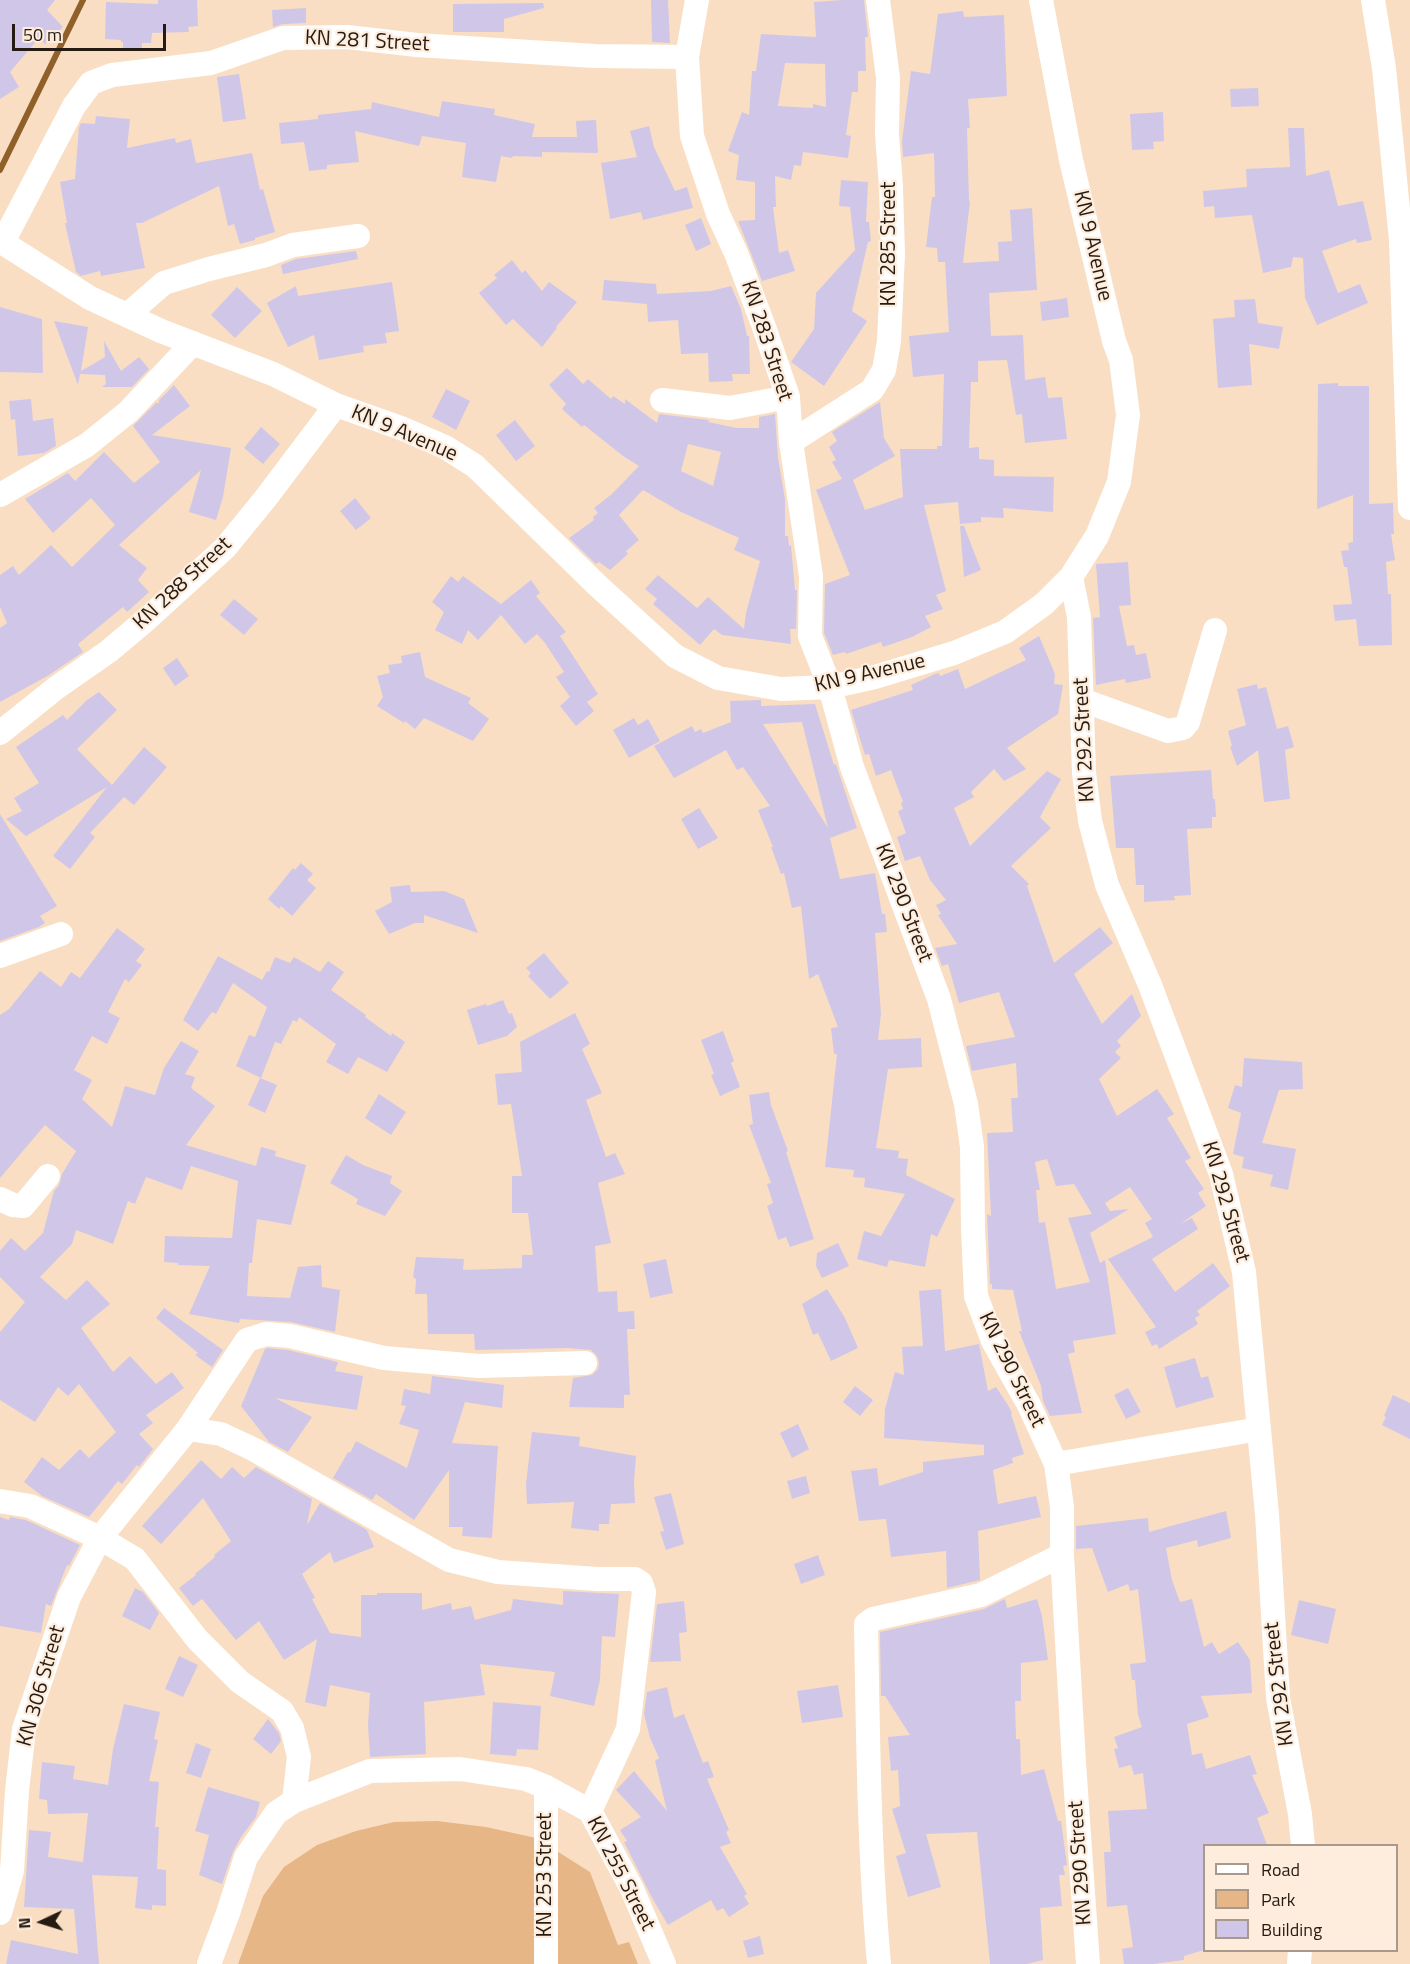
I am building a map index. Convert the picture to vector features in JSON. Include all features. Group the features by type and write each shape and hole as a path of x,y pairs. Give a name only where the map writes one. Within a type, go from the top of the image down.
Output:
{"street":[{"name":"KN 283 Street","path":"697,0 687,57 692,136 718,214 736,253 788,398 791,442 811,576 810,636 830,687"},
{"name":"KN 285 Street","path":"791,442 872,390 884,370 889,341 893,254 887,134 888,78 878,0"},
{"name":"KN 9 Avenue","path":"1,242 90,298 160,331 273,374 336,405 401,428 445,447 475,466 597,585 675,656 718,678 781,689 830,687 875,677 954,653 1005,632 1044,604 1071,577 1097,536 1119,482 1128,415 1122,360 1114,341 1071,160 1041,0"},
{"path":"1373,0 1384,68 1401,240 1410,508"},
{"name":"KN 281 Street","path":"1,242 74,106 91,83 112,75 211,63 283,38 347,37 417,45 595,56 687,57"},
{"path":"127,315 164,283 266,255 293,245 358,236"},
{"path":"0,495 87,446 128,412 194,343"},
{"path":"662,400 730,408 788,398"},
{"name":"KN 288 Street","path":"0,733 140,625 225,548 336,405"},
{"name":"KN 292 Street","path":"1071,577 1079,618 1084,773 1090,821 1107,885 1150,985 1221,1174 1244,1272 1267,1514 1278,1698 1300,1814 1303,1844"},
{"path":"1082,700 1168,730 1184,728 1188,722 1215,630"},
{"name":"KN 290 Street","path":"830,687 852,767 939,999 966,1104 972,1147 976,1296 993,1341 1029,1405 1056,1464 1062,1508 1062,1555 1088,1964"},
{"path":"0,956 61,934"},
{"path":"0,1199 13,1205 23,1206 48,1176"},
{"name":"KN 306 Street","path":"0,1913 12,1871 24,1729 69,1597 100,1538 188,1429 248,1340 266,1334 290,1336 384,1358 479,1366 585,1363"},
{"path":"188,1429 221,1434 253,1449 450,1560 498,1572 635,1579 641,1583 644,1592 628,1729 590,1811"},
{"path":"1056,1464 1259,1429"},
{"path":"0,1501 30,1506 100,1538 135,1559 197,1639 240,1682 282,1711 292,1728 298,1757 294,1801"},
{"path":"879,1964 869,1760 866,1624 873,1619 981,1595 1062,1555"},
{"name":"KN 255 Street","path":"209,1964 246,1857 276,1813 294,1801 370,1772 460,1769 526,1779 590,1811 632,1889 664,1964"},
{"name":"KN 253 Street","path":"546,1787 546,1964"}],"green space":[{"path":"437,1821 486,1827 536,1838 590,1872 618,1945 629,1942 638,1964 238,1964 263,1896 284,1867 317,1845 356,1831 394,1822"}],"building":[{"path":"0,0 55,0 47,10 63,27 45,44 39,38 10,72 19,87 0,99"},
{"path":"158,0 197,0 198,26 188,27 189,32 152,33 151,43 142,43 142,49 123,49 121,40 105,39 106,2 158,4"},
{"path":"651,0 668,0 670,43 652,42"},
{"path":"864,0 868,37 865,37 866,71 858,71 858,92 852,92 846,135 851,136 848,158 803,152 801,166 794,165 791,180 775,176 776,207 773,207 779,253 788,250 795,271 762,281 738,221 755,220 755,182 736,180 739,155 728,151 742,112 749,115 752,71 756,71 761,34 816,37 814,2","holes":["785,63 825,64 826,107 813,104 813,108 778,106"]},
{"path":"543,3 544,8 504,19 504,32 453,32 453,4"},
{"path":"306,8 306,23 273,27 272,10"},
{"path":"963,11 964,17 1004,15 1007,96 968,99 970,201 963,263 999,261 998,242 1012,241 1010,210 1032,208 1037,290 989,293 991,336 1023,335 1025,380 1045,377 1048,398 1062,397 1067,439 1025,443 1022,414 1016,415 1007,360 978,361 978,382 971,382 969,448 979,447 979,459 994,460 994,476 1054,477 1053,512 1003,508 1004,518 981,517 981,522 960,524 958,502 924,505 946,591 936,595 943,609 925,616 931,627 912,637 883,647 881,642 846,654 845,652 833,655 824,633 825,584 850,575 816,490 842,479 832,462 836,460 829,447 837,441 832,432 880,402 884,438 895,456 853,480 865,510 903,497 900,449 937,449 937,446 942,446 944,374 913,377 909,336 949,332 945,262 938,262 937,248 926,247 932,197 935,197 934,153 903,157 902,141 911,71 930,74 938,14"},
{"path":"239,74 246,119 223,122 217,77"},
{"path":"1258,88 1259,106 1231,107 1230,89"},
{"path":"442,101 495,109 494,115 535,124 532,137 577,137 576,121 596,120 598,153 542,152 542,157 501,156 496,182 462,177 466,143 422,136 419,146 355,131 359,162 327,165 327,169 309,171 304,142 281,144 279,123 318,119 318,115 371,109 372,102 439,117"},
{"path":"1163,112 1164,141 1153,142 1154,149 1132,150 1130,114"},
{"path":"96,116 130,119 127,148 175,138 176,143 191,139 196,163 252,153 260,190 263,189 275,232 240,244 234,224 228,226 219,186 142,223 136,223 145,268 101,276 100,271 81,276 76,272 65,223 67,223 60,182 75,179 79,127 81,123 95,124"},
{"path":"649,126 654,147 675,191 687,187 693,208 643,220 641,212 610,219 601,163 637,157 630,131"},
{"path":"1288,128 1304,128 1306,176 1329,170 1338,206 1363,201 1372,240 1357,243 1356,239 1322,251 1338,293 1360,284 1368,303 1317,325 1305,298 1303,258 1293,257 1291,267 1263,273 1252,215 1215,218 1214,206 1204,207 1203,191 1247,187 1246,169 1290,167"},
{"path":"841,180 868,182 866,222 869,222 871,241 868,242 852,311 867,321 824,386 791,362 814,329 816,293 855,250 850,207 839,206"},
{"path":"701,218 711,244 696,251 685,225"},
{"path":"356,251 358,259 283,274 281,265 296,259"},
{"path":"512,260 522,273 525,270 542,291 549,282 577,302 542,347 513,319 506,325 479,293 497,278 494,275"},
{"path":"604,280 656,284 657,294 711,291 731,286 741,309 747,336 749,336 750,374 732,374 733,381 709,382 708,353 681,354 678,320 648,322 647,304 602,300"},
{"path":"392,282 399,331 385,333 387,343 363,346 364,352 319,360 314,335 288,347 267,303 296,286 298,296"},
{"path":"237,287 262,311 235,338 211,315"},
{"path":"1067,298 1069,317 1042,321 1040,302"},
{"path":"1255,299 1258,323 1283,327 1279,349 1249,344 1252,385 1218,388 1213,319 1235,317 1234,300"},
{"path":"0,307 42,319 43,373 0,372"},
{"path":"54,321 88,327 81,371 105,357 104,341 121,371 139,357 149,369 132,387 102,387 106,384 105,375 80,374 78,385"},
{"path":"567,368 583,384 588,379 611,399 613,396 625,404 625,399 657,423 659,414 709,420 708,422 737,428 759,428 759,417 775,414 778,458 785,499 785,536 788,536 789,546 791,545 795,590 797,590 796,629 790,629 791,644 722,635 714,629 700,645 653,604 657,599 645,589 658,575 697,608 708,597 744,629 760,561 734,550 739,538 681,512 643,490 619,515 639,540 626,551 628,554 610,570 599,562 596,564 569,538 594,520 593,517 598,513 594,508 612,494 639,466 584,425 582,427 562,409 566,404 549,385","holes":["688,444 721,452 713,486 681,471"]},
{"path":"1338,383 1338,386 1369,386 1369,504 1393,503 1394,534 1391,534 1395,560 1386,562 1388,594 1391,594 1392,645 1359,646 1356,619 1335,621 1333,605 1352,604 1347,567 1344,567 1341,551 1349,550 1348,543 1353,542 1353,495 1317,509 1318,384"},
{"path":"174,385 190,406 152,435 231,448 223,497 216,520 189,512 201,470 119,545 147,568 138,580 149,592 127,612 123,607 78,644 83,652 49,675 0,702 0,628 7,623 0,607 0,575 13,566 19,575 51,545 72,567 115,525 91,498 53,533 25,499 68,473 75,481 104,452 134,483 160,462 133,426 156,403 159,403 159,400"},
{"path":"446,389 470,401 456,430 432,417"},
{"path":"31,399 33,421 53,418 56,446 44,453 18,456 15,419 11,420 9,401"},
{"path":"515,420 535,446 516,461 496,435"},
{"path":"261,427 280,444 263,464 244,448"},
{"path":"355,498 371,518 356,530 340,511"},
{"path":"960,526 964,526 981,570 964,577"},
{"path":"1128,562 1131,605 1119,606 1127,646 1134,645 1136,655 1146,653 1151,678 1126,683 1125,679 1096,685 1093,618 1100,617 1096,564"},
{"path":"451,576 458,582 463,576 501,604 531,580 540,593 536,596 566,632 560,636 598,694 587,702 594,711 576,726 560,706 570,697 556,677 564,672 545,643 537,634 525,644 501,615 478,640 468,630 462,644 435,630 444,612 432,602"},
{"path":"234,599 258,619 244,635 220,615"},
{"path":"1039,636 1055,674 1054,684 1063,685 1058,714 1007,748 1026,769 1004,781 994,769 971,792 974,797 954,808 970,846 1047,771 1061,779 1040,817 1051,828 1011,866 1029,884 1027,886 1054,963 1100,927 1113,943 1074,974 1102,1024 1132,994 1141,1016 1117,1041 1121,1046 1115,1052 1121,1058 1099,1079 1117,1116 1157,1089 1174,1114 1167,1118 1191,1158 1185,1161 1204,1189 1198,1193 1206,1206 1180,1224 1192,1218 1198,1229 1152,1259 1175,1292 1213,1263 1230,1286 1197,1311 1200,1315 1195,1318 1198,1324 1159,1349 1157,1344 1152,1346 1145,1332 1156,1327 1108,1259 1153,1237 1145,1223 1152,1219 1130,1187 1105,1203 1110,1211 1129,1209 1090,1233 1100,1263 1105,1260 1116,1334 1073,1341 1075,1352 1068,1354 1082,1413 1050,1416 1043,1401 1041,1386 1019,1331 1022,1331 1013,1290 992,1289 992,1284 990,1284 987,1214 991,1216 987,1133 1013,1132 1011,1098 1018,1098 1016,1063 972,1071 966,1046 1015,1037 999,992 959,1003 948,964 942,966 935,948 957,944 938,915 941,914 936,905 946,900 930,880 920,856 905,861 897,837 906,833 898,811 903,809 901,803 903,802 891,770 876,776 869,754 865,755 851,710 913,690 911,685 935,674 939,673 940,676 958,669 965,689 1026,660 1019,648","holes":["1047,1159 1056,1186 1074,1184 1092,1214 1068,1218 1090,1282 1056,1289 1045,1222 1039,1223 1036,1190 1040,1190 1035,1162"]},
{"path":"420,652 425,677 471,698 468,703 489,719 473,741 424,718 415,729 377,706 383,697 377,676 390,673 388,665 402,663 401,656"},
{"path":"177,658 189,676 175,686 163,668"},
{"path":"1257,684 1258,689 1266,687 1277,729 1288,726 1294,747 1285,750 1290,799 1264,802 1258,750 1237,766 1230,747 1232,746 1228,731 1246,725 1237,689"},
{"path":"99,692 117,710 77,749 112,785 144,747 167,767 134,805 124,797 90,833 95,837 70,869 53,856 107,787 26,836 6,819 22,811 14,798 39,783 16,747 63,715 67,720 87,700"},
{"path":"761,700 761,706 815,704 857,828 830,838 840,879 875,873 887,932 875,933 881,1014 878,1040 921,1038 922,1067 888,1069 876,1148 899,1151 898,1158 908,1159 906,1175 955,1199 937,1237 931,1234 925,1267 889,1260 887,1267 857,1259 864,1231 881,1236 905,1194 864,1187 865,1178 853,1177 854,1170 825,1167 837,1054 834,1054 831,1028 838,1027 818,974 809,979 801,906 792,908 784,873 781,874 758,810 770,806 743,767 737,770 726,750 674,778 654,746 692,726 695,732 701,729 703,733 731,722 730,701","holes":["802,722 828,828 763,724"]},
{"path":"634,718 638,725 648,719 660,741 629,758 613,730"},
{"path":"1211,770 1216,817 1212,817 1212,828 1187,829 1191,895 1174,896 1175,900 1144,902 1144,885 1136,885 1134,848 1116,848 1110,776"},
{"path":"699,808 718,838 698,849 681,819"},
{"path":"0,814 57,906 40,916 45,923 39,927 0,941"},
{"path":"301,863 313,874 307,880 316,888 292,916 281,906 279,909 268,899 293,868 295,870"},
{"path":"410,885 411,892 444,891 464,899 478,933 424,915 424,923 415,923 389,934 375,911 392,902 390,887"},
{"path":"117,928 145,949 136,961 142,965 129,982 125,979 108,1012 120,1018 107,1044 92,1036 74,1070 92,1080 82,1099 112,1127 125,1086 155,1095 164,1068 181,1041 199,1051 185,1074 195,1077 191,1088 215,1106 186,1145 256,1166 261,1147 276,1151 275,1156 306,1165 291,1225 257,1219 252,1263 249,1263 247,1296 290,1298 298,1267 321,1265 322,1287 340,1290 335,1332 291,1322 240,1319 239,1323 189,1314 210,1266 164,1262 165,1236 232,1238 238,1181 191,1166 182,1190 146,1177 135,1204 128,1201 113,1244 76,1230 72,1244 40,1277 66,1300 87,1280 110,1304 81,1328 113,1372 130,1356 156,1384 172,1372 184,1388 146,1415 153,1423 139,1434 153,1449 122,1484 118,1481 89,1517 42,1496 24,1482 42,1457 59,1470 80,1449 89,1458 116,1432 79,1384 68,1396 58,1387 35,1422 0,1400 0,1332 25,1302 0,1277 0,1251 11,1238 25,1251 43,1233 54,1191 76,1151 45,1125 0,1178 0,1015 9,1009 40,971 61,987 71,972 80,978"},
{"path":"544,953 569,983 550,999 528,976 531,973 526,968"},
{"path":"218,956 262,980 267,971 269,972 275,957 290,963 294,957 320,972 328,961 344,972 331,990 391,1036 392,1033 405,1042 387,1072 358,1057 348,1074 326,1062 336,1044 299,1017 297,1022 293,1020 281,1044 275,1042 261,1078 236,1066 249,1035 255,1037 267,1007 233,983 216,1014 212,1012 198,1031 183,1020"},
{"path":"503,1000 509,1014 512,1013 517,1027 507,1036 478,1045 467,1010"},
{"path":"575,1013 590,1044 582,1049 602,1093 586,1100 606,1157 615,1153 625,1174 598,1183 611,1243 595,1246 598,1292 617,1291 618,1312 634,1311 635,1329 627,1329 630,1395 624,1395 624,1408 569,1407 573,1378 592,1375 598,1369 597,1356 591,1350 568,1348 475,1350 474,1334 428,1334 427,1294 415,1294 416,1279 413,1277 416,1257 464,1259 463,1270 522,1268 522,1255 533,1255 528,1213 512,1213 512,1176 522,1176 511,1104 498,1105 495,1074 522,1072 520,1042"},
{"path":"723,1031 734,1061 731,1063 740,1087 720,1096 701,1040"},
{"path":"1244,1058 1302,1062 1303,1089 1279,1090 1262,1143 1296,1149 1288,1190 1270,1186 1273,1175 1242,1168 1244,1157 1233,1154 1241,1113 1228,1108 1235,1085 1242,1087"},
{"path":"260,1078 277,1085 265,1113 248,1105"},
{"path":"769,1092 771,1105 788,1151 786,1152 814,1239 790,1247 786,1237 778,1240 767,1206 773,1203 767,1184 771,1183 749,1125 753,1124 749,1095"},
{"path":"379,1094 406,1112 391,1135 365,1118"},
{"path":"346,1155 363,1165 392,1176 390,1183 402,1191 385,1216 356,1204 358,1199 330,1183"},
{"path":"838,1243 849,1266 822,1278 816,1266 817,1253"},
{"path":"666,1259 673,1293 650,1298 643,1264"},
{"path":"827,1289 845,1318 858,1348 831,1361 818,1333 813,1335 802,1304"},
{"path":"941,1289 945,1351 979,1344 988,1391 996,1387 1008,1405 1024,1454 1012,1458 1013,1463 993,1470 998,1504 1036,1496 1041,1517 978,1531 980,1580 947,1588 946,1551 891,1557 886,1519 859,1521 851,1471 877,1468 879,1486 923,1472 923,1462 984,1455 984,1445 884,1438 885,1409 895,1372 904,1375 902,1347 923,1346 919,1291"},
{"path":"164,1308 223,1350 212,1367 195,1355 198,1353 156,1318"},
{"path":"265,1349 288,1350 338,1362 335,1371 363,1376 357,1410 275,1398 312,1417 288,1452 269,1442 241,1406"},
{"path":"1195,1358 1201,1378 1208,1376 1214,1397 1176,1408 1164,1367"},
{"path":"432,1376 504,1385 502,1408 465,1402 452,1443 498,1446 492,1538 462,1536 463,1527 449,1527 449,1470 414,1520 376,1494 372,1500 333,1478 356,1441 407,1468 419,1430 399,1424 406,1406 401,1405 404,1389 430,1394"},
{"path":"855,1386 873,1400 860,1416 843,1402"},
{"path":"1128,1388 1141,1412 1126,1419 1114,1395"},
{"path":"1393,1395 1410,1403 1410,1439 1382,1425"},
{"path":"798,1424 809,1449 792,1458 780,1433"},
{"path":"532,1432 580,1437 579,1446 636,1456 635,1503 611,1504 609,1524 599,1524 599,1531 571,1528 574,1502 527,1504 526,1484"},
{"path":"201,1460 221,1479 232,1467 244,1478 256,1467 312,1499 307,1525 320,1503 367,1530 374,1547 334,1563 330,1552 302,1574 330,1633 361,1637 361,1595 422,1593 422,1610 451,1603 452,1610 471,1606 475,1620 511,1610 513,1599 563,1605 563,1591 619,1594 615,1637 602,1636 600,1680 594,1706 550,1696 555,1672 480,1664 485,1695 424,1702 426,1754 370,1757 368,1725 370,1693 330,1685 326,1707 305,1702 317,1639 284,1660 259,1621 236,1640 202,1599 193,1606 179,1588 231,1541 203,1498 161,1544 142,1526"},
{"path":"806,1476 810,1493 792,1499 787,1481"},
{"path":"671,1493 684,1544 666,1550 660,1532 664,1531 654,1497"},
{"path":"1226,1511 1231,1538 1198,1547 1197,1540 1166,1548 1172,1580 1180,1602 1192,1599 1204,1647 1212,1642 1219,1654 1238,1642 1250,1660 1252,1693 1201,1696 1209,1717 1187,1724 1192,1755 1202,1753 1206,1769 1250,1755 1257,1774 1252,1775 1269,1813 1257,1818 1267,1844 1203,1844 1203,1950 1184,1956 1184,1960 1153,1964 1124,1964 1122,1949 1133,1947 1127,1905 1107,1907 1104,1852 1111,1852 1108,1811 1147,1809 1143,1773 1134,1775 1131,1765 1119,1768 1114,1749 1118,1748 1114,1737 1142,1727 1138,1715 1135,1680 1132,1680 1130,1664 1146,1662 1138,1589 1130,1591 1128,1584 1108,1592 1092,1548 1076,1549 1076,1526 1148,1518 1149,1532"},
{"path":"0,1517 9,1520 10,1517 26,1520 80,1545 69,1566 67,1565 51,1606 46,1604 41,1633 0,1626"},
{"path":"818,1555 825,1575 801,1584 794,1564"},
{"path":"135,1588 143,1592 159,1613 150,1630 122,1616"},
{"path":"1005,1599 1007,1608 1037,1599 1042,1616 1048,1660 1021,1663 1021,1701 1015,1701 1016,1739 1020,1739 1021,1775 1044,1769 1058,1821 1061,1821 1067,1865 1063,1866 1065,1875 1059,1875 1062,1906 1040,1908 1043,1960 1027,1964 990,1964 977,1832 926,1834 941,1887 908,1897 896,1856 906,1853 892,1809 900,1806 898,1770 891,1771 888,1737 910,1735 885,1696 881,1696 880,1632 984,1609"},
{"path":"1299,1600 1336,1609 1328,1644 1291,1635"},
{"path":"684,1601 687,1632 679,1633 681,1661 650,1662 657,1604"},
{"path":"179,1656 198,1665 183,1697 165,1689"},
{"path":"838,1685 843,1717 802,1723 797,1691"},
{"path":"667,1687 674,1718 684,1714 703,1763 708,1761 714,1777 707,1779 729,1830 726,1832 731,1843 720,1847 747,1894 744,1896 749,1904 729,1917 723,1908 717,1911 711,1900 668,1925 651,1896 620,1830 641,1817 616,1790 634,1771 667,1811 655,1761 659,1758 650,1738 644,1714 647,1692"},
{"path":"493,1702 541,1706 538,1750 517,1749 516,1756 490,1754"},
{"path":"124,1704 160,1712 154,1739 158,1740 149,1781 159,1782 155,1827 159,1827 157,1869 166,1870 166,1906 152,1905 152,1910 135,1908 138,1877 92,1875 99,1964 6,1964 11,1940 78,1954 74,1909 24,1907 29,1830 51,1832 48,1857 83,1862 88,1813 48,1814 47,1800 39,1799 42,1762 75,1766 73,1779 108,1785 113,1749"},
{"path":"268,1719 279,1733 281,1741 271,1754 253,1739"},
{"path":"196,1743 211,1749 201,1778 186,1773"},
{"path":"208,1787 260,1802 256,1817 233,1852 222,1884 199,1875 209,1835 195,1831"},
{"path":"760,1936 764,1954 748,1958 743,1941"}],"waterway":[{"path":"0,170 83,0"}]}
